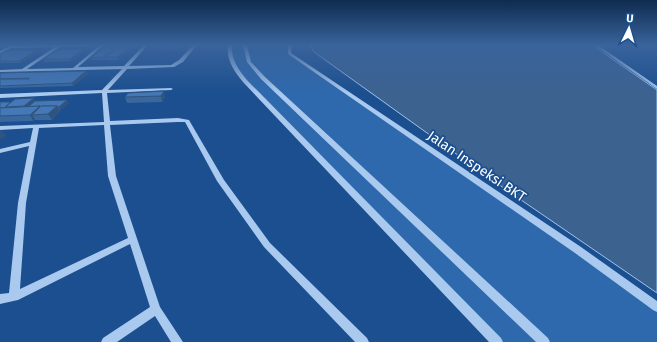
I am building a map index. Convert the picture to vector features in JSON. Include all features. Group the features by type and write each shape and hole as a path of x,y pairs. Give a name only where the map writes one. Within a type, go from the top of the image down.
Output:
{"street":[{"path":"23,70 37,61"},
{"path":"75,68 83,61"},
{"path":"131,61 104,91 112,176 156,309 177,342"},
{"path":"0,71 174,65 180,61"},
{"path":"231,61 232,64 245,81 497,342"},
{"path":"249,61 263,78 544,342"},
{"name":"Jalan Inspeksi BKT","path":"301,61 657,307"},
{"path":"619,61 657,88"},
{"path":"0,96 171,89"},
{"path":"0,128 178,120 187,121 221,181 267,245 363,342"},
{"path":"14,297 22,203 36,126"},
{"path":"0,151 32,143"},
{"path":"0,299 14,297 133,239"},
{"path":"107,342 156,309"}],"shaded area":[{"path":"231,61 300,61 657,308 657,342 497,342 232,64"},
{"path":"327,61 615,61 657,90 657,293 508,191"}],"building":[{"path":"86,71 72,83 0,86 0,73","holes":["29,78 29,79 0,79"]},
{"path":"164,91 161,96 125,97 128,93"},
{"path":"34,98 24,106 5,107 15,99"},
{"path":"67,100 59,107 28,107 35,101"},
{"path":"0,102 11,102 5,107 6,108 0,108"},
{"path":"40,106 30,115 0,116 0,108"},
{"path":"41,106 57,106 48,114 32,115"}]}
